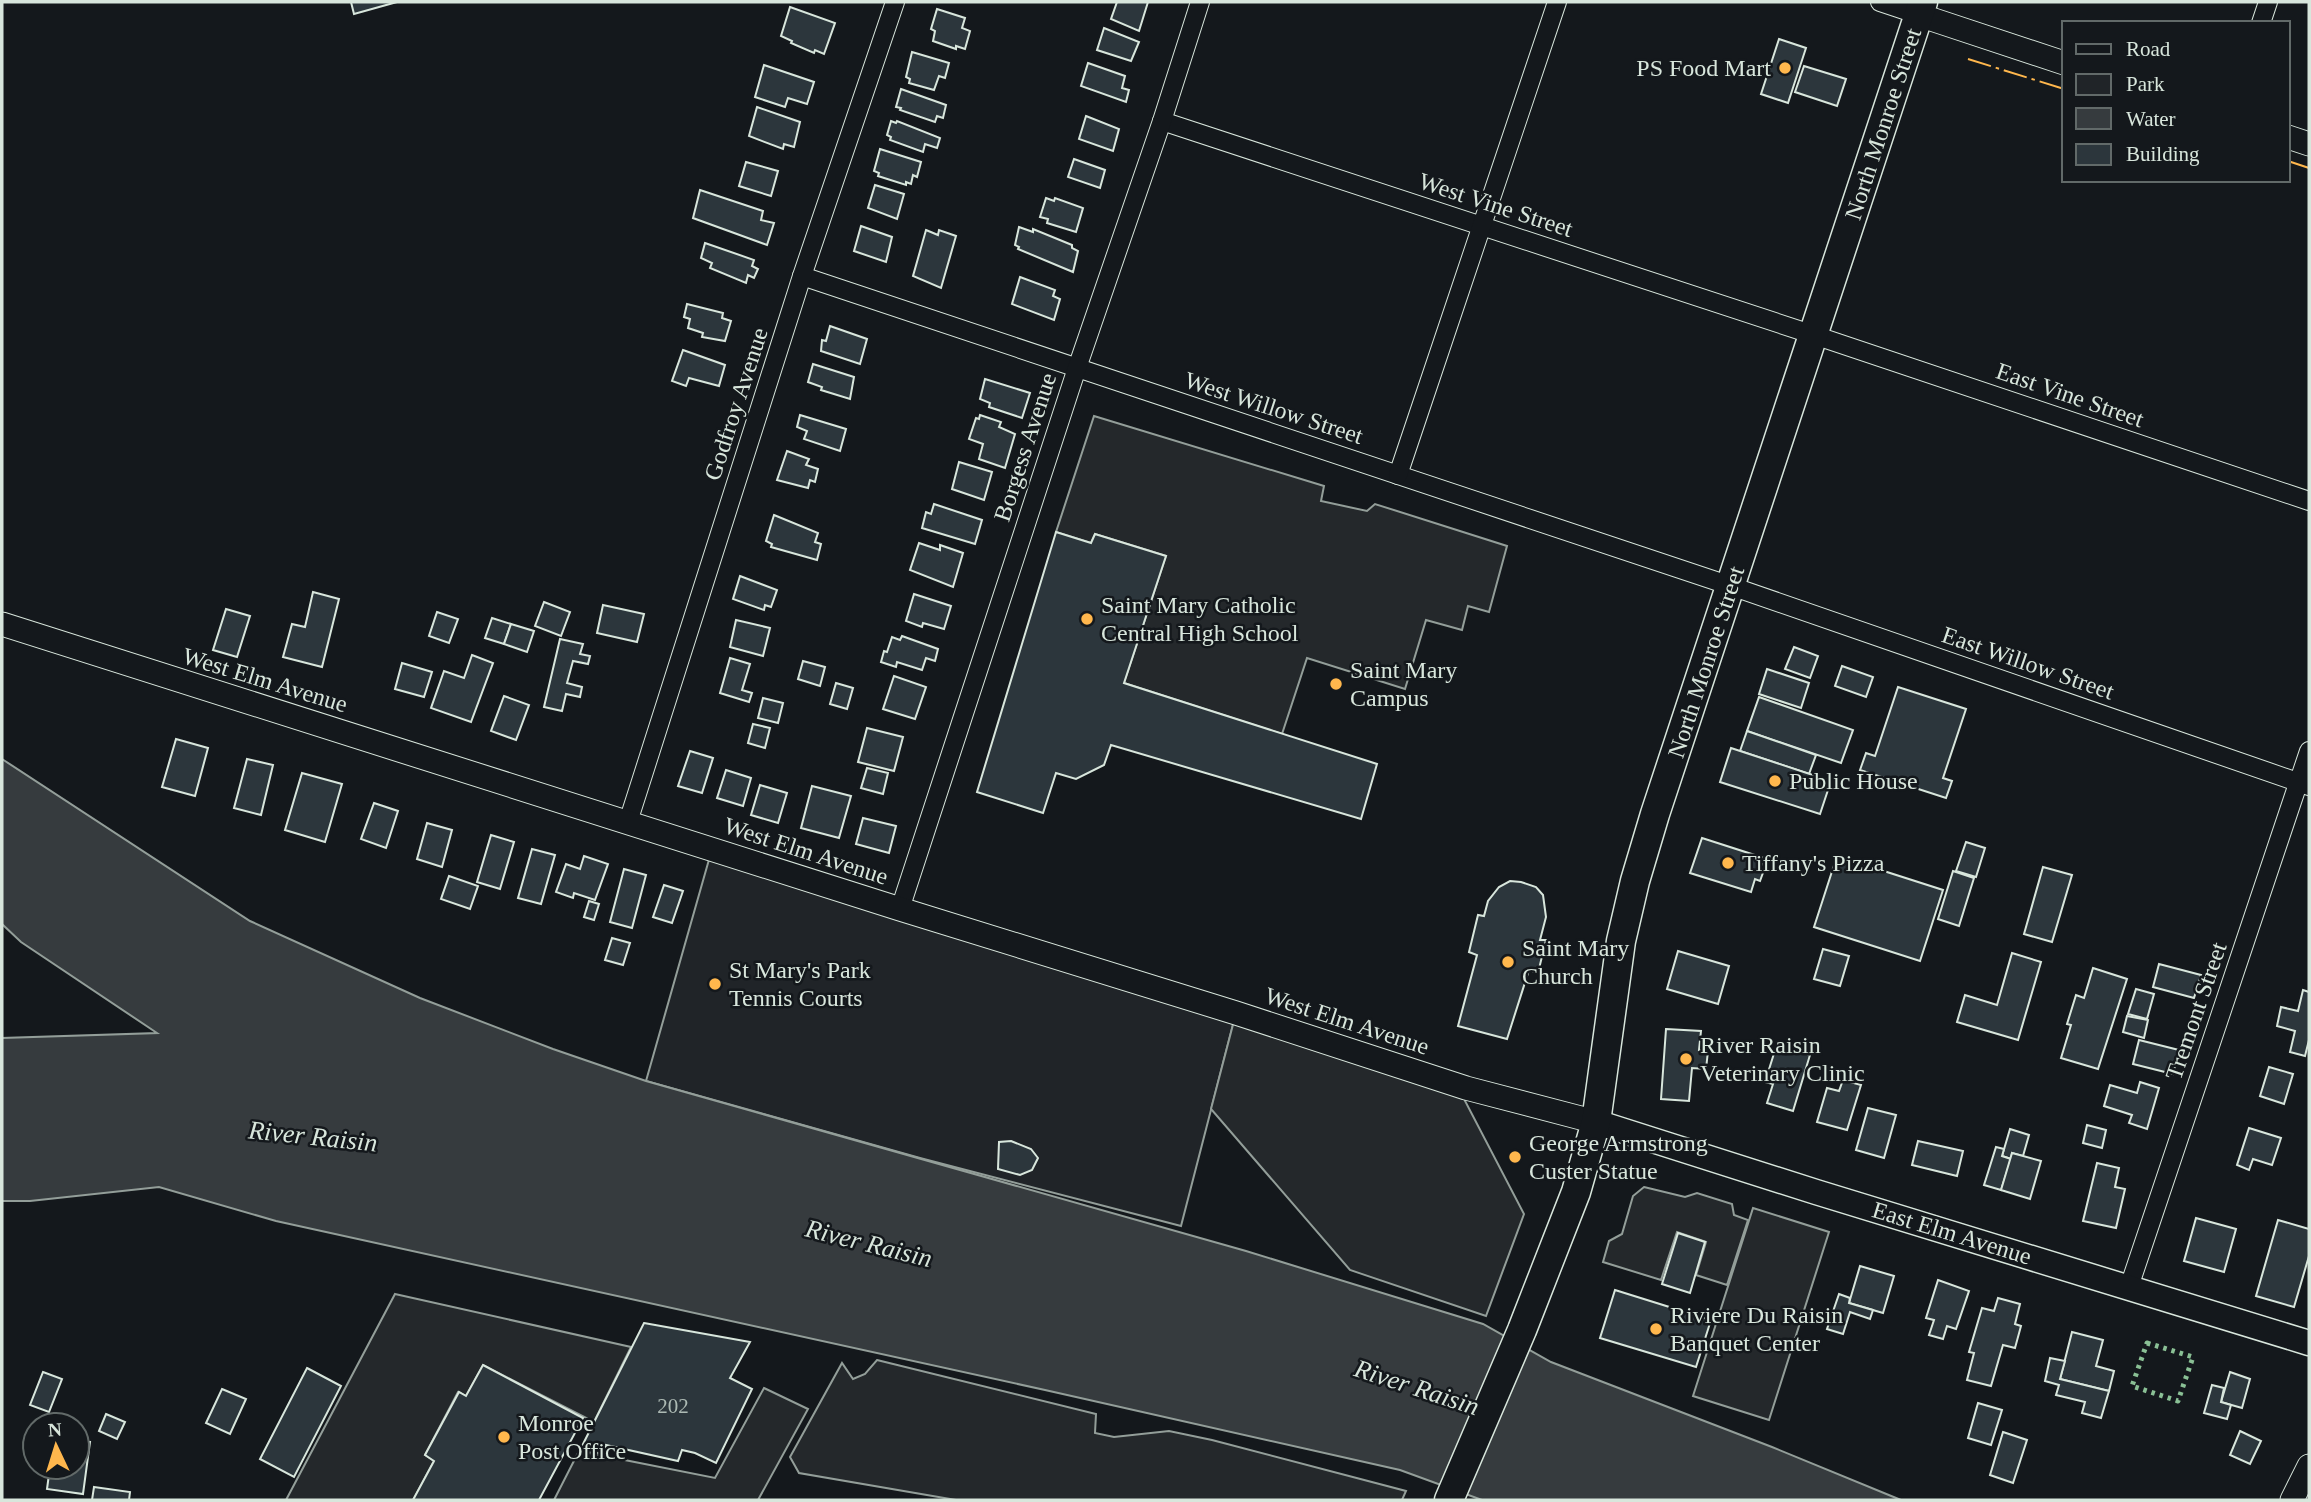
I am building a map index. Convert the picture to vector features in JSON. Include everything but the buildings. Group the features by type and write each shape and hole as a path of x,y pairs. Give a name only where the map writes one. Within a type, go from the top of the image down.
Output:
{"main road":[{"name":"North Monroe Street","path":"1449,1500 1522,1330 1576,1192 1596,1122 1621,941 1635,881 1921,8"},
{"name":"East Elm Avenue","path":"1596,1122 2309,1343"}],"street":[{"name":"Godfroy Avenue","path":"628,822 802,276 895,2"},
{"name":"Borgess Avenue","path":"900,909 1200,2"},
{"path":"1398,475 1557,2"},
{"path":"1880,2 1921,8 2062,62"},
{"path":"2262,21 2268,2"},
{"name":"West Vine Street","path":"1162,121 1814,335"},
{"path":"2290,138 2309,144"},
{"name":"West Willow Street","path":"802,276 1731,586"},
{"name":"East Vine Street","path":"1814,335 2309,501"},
{"name":"East Willow Street","path":"1731,586 2304,784"},
{"name":"West Elm Avenue","path":"2,624 1466,1088 1596,1122"},
{"name":"Tremont Street","path":"2129,1287 2304,784 2309,751"},
{"path":"2292,1500 2309,1466"}],"green space":[{"path":"712,849 1236,1013 1181,1226 920,1158 646,1081"}],"shaded area":[{"path":"1094,416 1324,486 1321,501 1367,511 1375,504 1507,546 1489,612 1468,606 1462,630 1426,620 1405,689 1307,658 1282,734 1124,683 1166,556 1095,534 1091,543 1056,532"},
{"path":"1236,1013 1462,1095 1524,1214 1486,1316 1350,1270 1211,1109"},
{"path":"1644,1187 1685,1197 1697,1193 1732,1204 1734,1215 1748,1220 1727,1285 1696,1275 1706,1242 1677,1232 1661,1280 1603,1262 1609,1241 1622,1234 1633,1196"},
{"path":"1753,1208 1829,1232 1769,1420 1693,1396"},
{"path":"395,1294 631,1347 594,1422 483,1365 466,1396 458,1392 425,1455 434,1461 413,1500 286,1500"},
{"path":"877,1360 1096,1414 1095,1433 1114,1437 1169,1431 1406,1491 1402,1500 956,1500 799,1473 790,1457 842,1363 853,1379 865,1374"},
{"path":"764,1388 808,1409 758,1500 554,1500 579,1451 715,1478"}],"water":[{"name":"River Raisin","path":"2,759 250,921 420,998 646,1081 1246,1251 1483,1324 1551,1362 1901,1500 1482,1500 1400,1470 276,1221 159,1187 30,1201 2,1201 2,1038 157,1033 21,942 2,924"}],"hedge":[{"path":"2147,1343 2193,1357 2178,1401 2132,1386 2147,1343"}],"power":[{"path":"1968,59 2062,88"},
{"path":"2290,162 2309,168"}],"place":[{"name":"PS Food Mart","path":"1785,68"},
{"name":"Saint Mary Catholic Central High School","path":"1087,619"},
{"name":"Saint Mary Campus","path":"1336,684"},
{"name":"Public House","path":"1775,781"},
{"name":"Tiffany's Pizza","path":"1728,863"},
{"name":"Saint Mary Church","path":"1508,962"},
{"name":"St Mary's Park Tennis Courts","path":"715,984"},
{"name":"River Raisin Veterinary Clinic","path":"1686,1059"},
{"name":"George Armstrong Custer Statue","path":"1515,1157"},
{"name":"Riviere Du Raisin Banquet Center","path":"1656,1329"},
{"name":"Monroe Post Office","path":"504,1437"}]}
